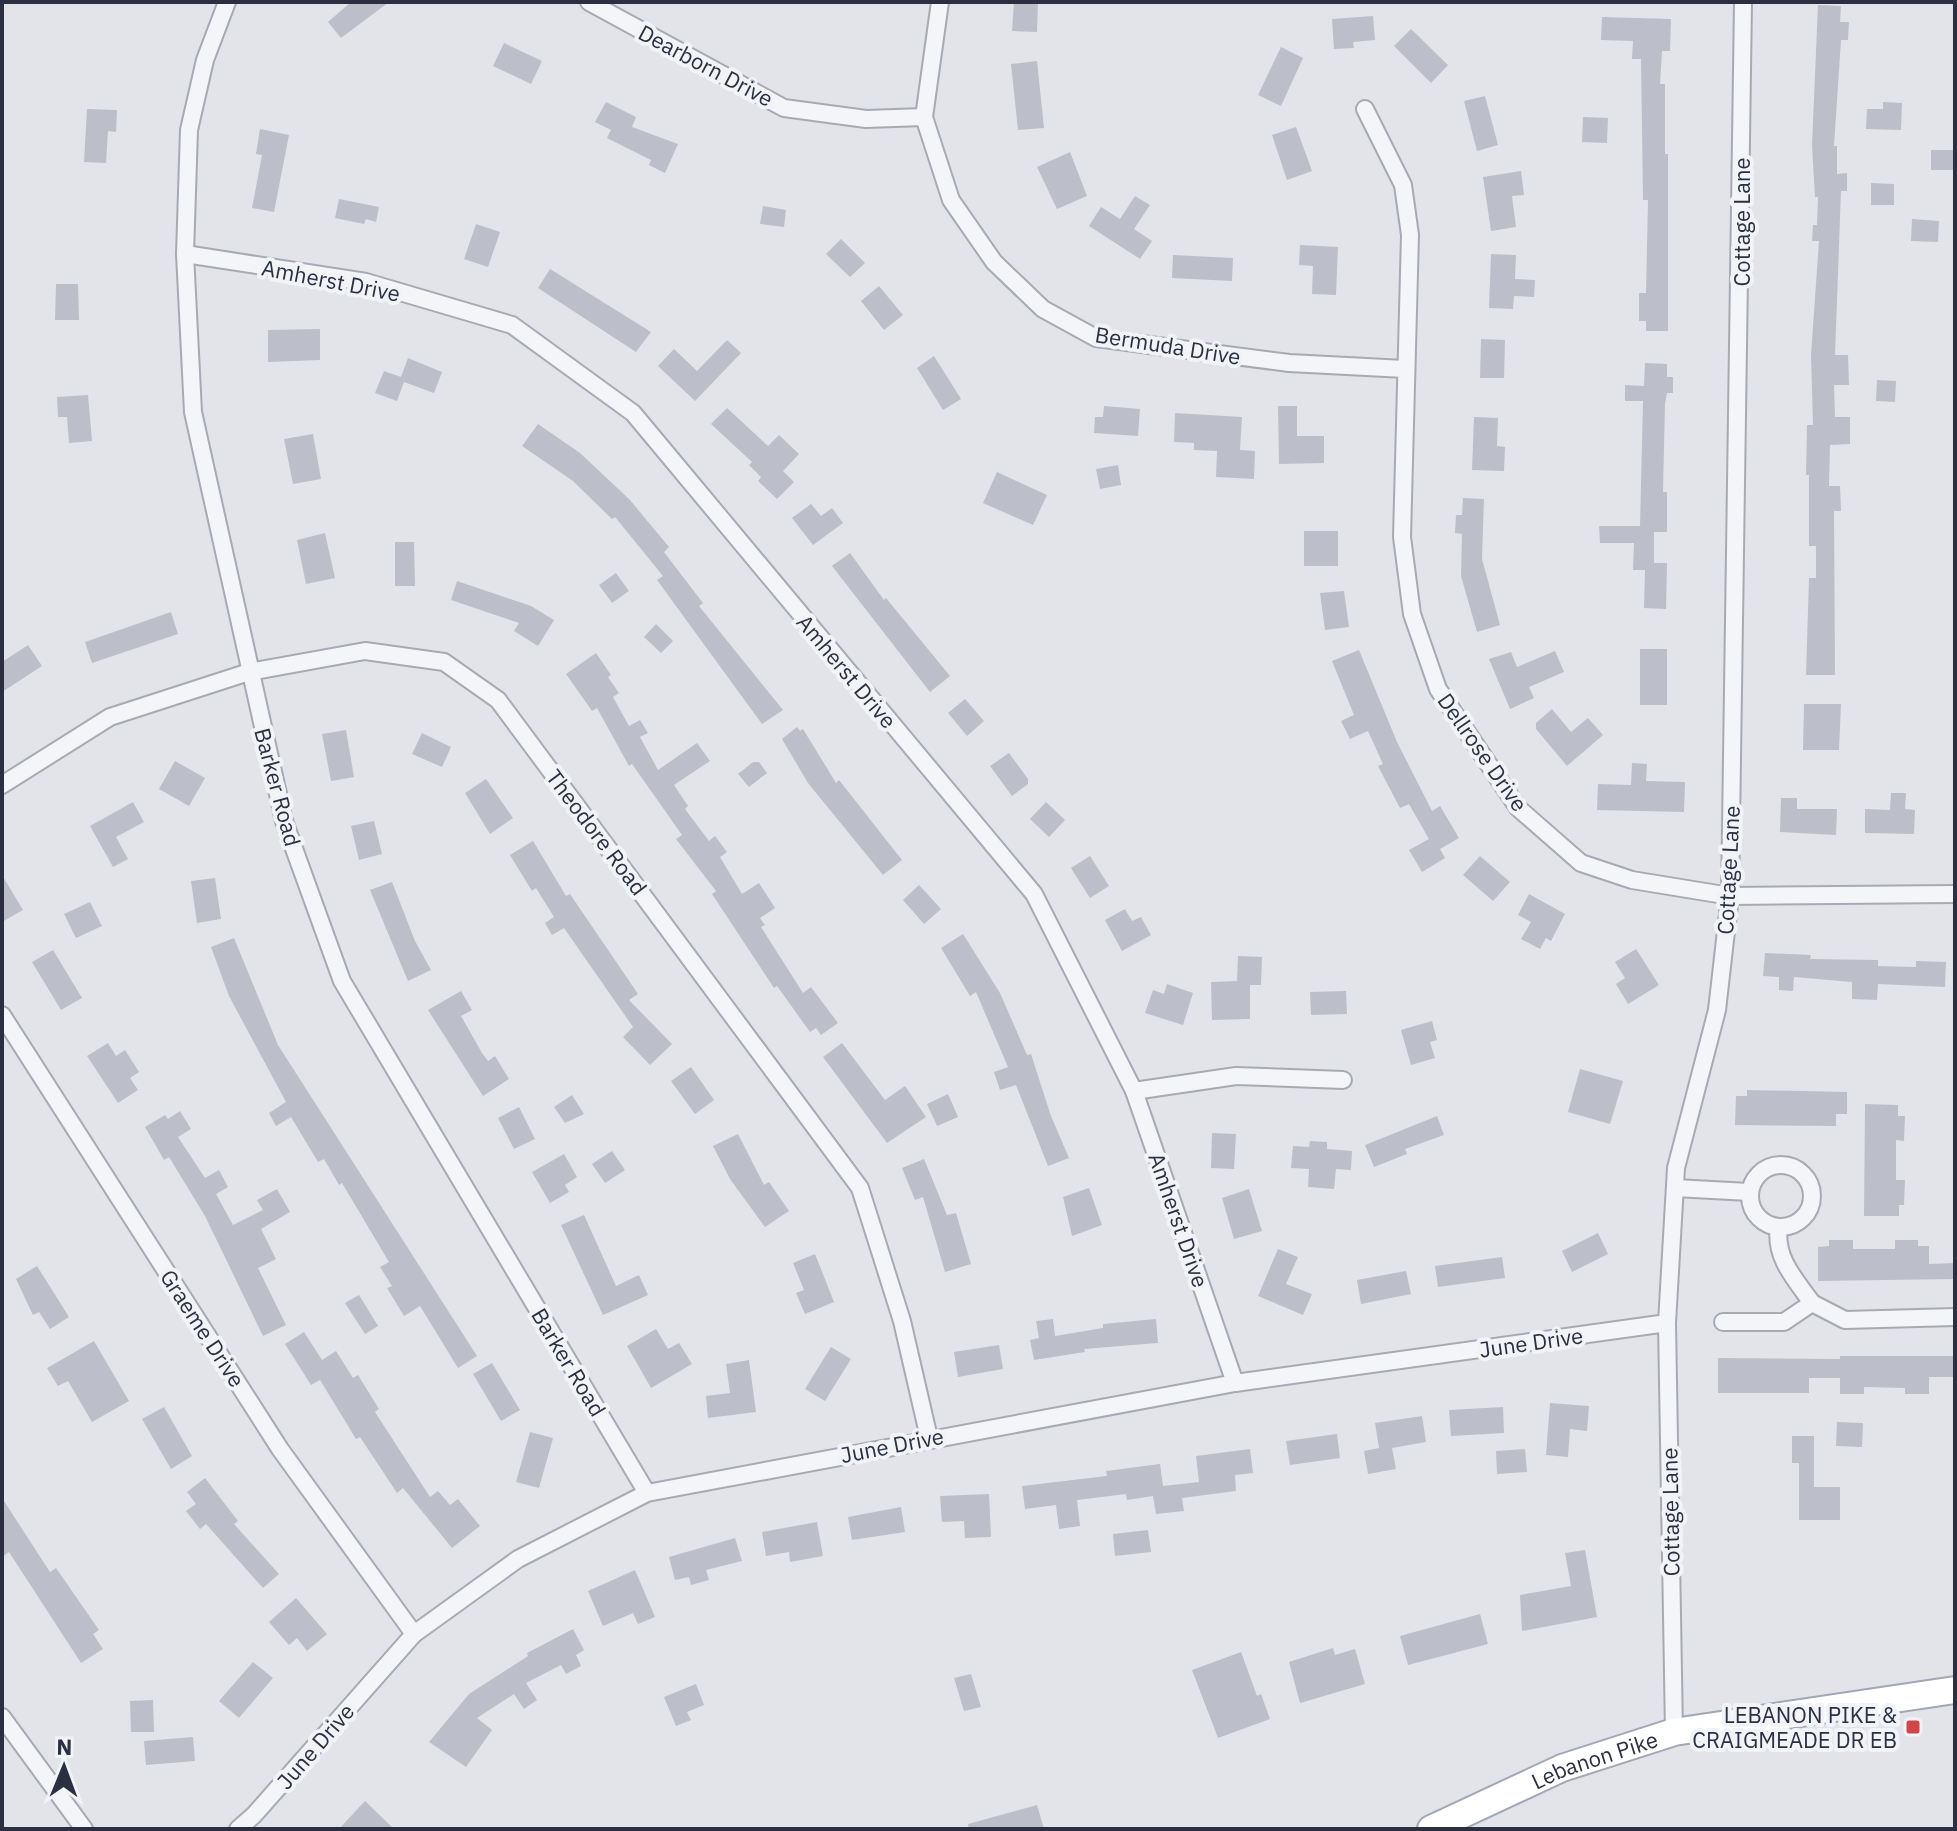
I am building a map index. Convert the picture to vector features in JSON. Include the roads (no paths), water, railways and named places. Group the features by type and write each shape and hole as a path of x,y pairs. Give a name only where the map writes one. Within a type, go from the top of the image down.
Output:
{"main road":[{"name":"Lebanon Pike","path":"1431,1829 1562,1768 1674,1732 1955,1690"}],"street":[{"name":"Barker Road","path":"227,2 205,60 189,130 185,254 193,412 284,821 342,981 647,1493"},
{"name":"Dearborn Drive","path":"589,2 784,108 866,119 924,117"},
{"name":"Bermuda Drive","path":"940,2 924,117 951,200 994,262 1043,309 1096,338 1289,363 1405,369"},
{"name":"Cottage Lane","path":"1674,1732 1667,1323 1676,1168 1717,1010 1730,896 1743,2"},
{"name":"Dellrose Drive","path":"1365,109 1403,185 1410,235 1402,537 1412,614 1438,689 1518,808 1581,863 1632,880 1730,896 1955,894"},
{"name":"Amherst Drive","path":"185,254 366,282 512,325 633,413 1034,894 1134,1091 1235,1383"},
{"name":"Theodore Road","path":"2,785 110,717 249,672 365,651 444,662 498,700 860,1188 902,1321 929,1438"},
{"name":"Graeme Drive","path":"2,1015 280,1449 414,1634"},
{"path":"1134,1091 1236,1076 1343,1080"},
{"path":"1787,1165 1805,1175 1812,1194 1806,1214 1790,1226 1779,1227 1769,1225 1754,1212 1749,1192 1752,1182 1767,1167 1787,1165"},
{"path":"1675,1188 1749,1192"},
{"path":"1779,1227 1776,1243 1780,1255 1812,1303 1845,1320 1955,1317"},
{"path":"1723,1322 1784,1322 1812,1303"},
{"name":"June Drive","path":"238,1829 254,1815 414,1634 518,1559 647,1493 1235,1383 1667,1323"},
{"path":"2,1717 84,1829"}],"place":[{"name":"LEBANON PIKE & CRAIGMEADE DR EB","path":"1913,1727"}]}
